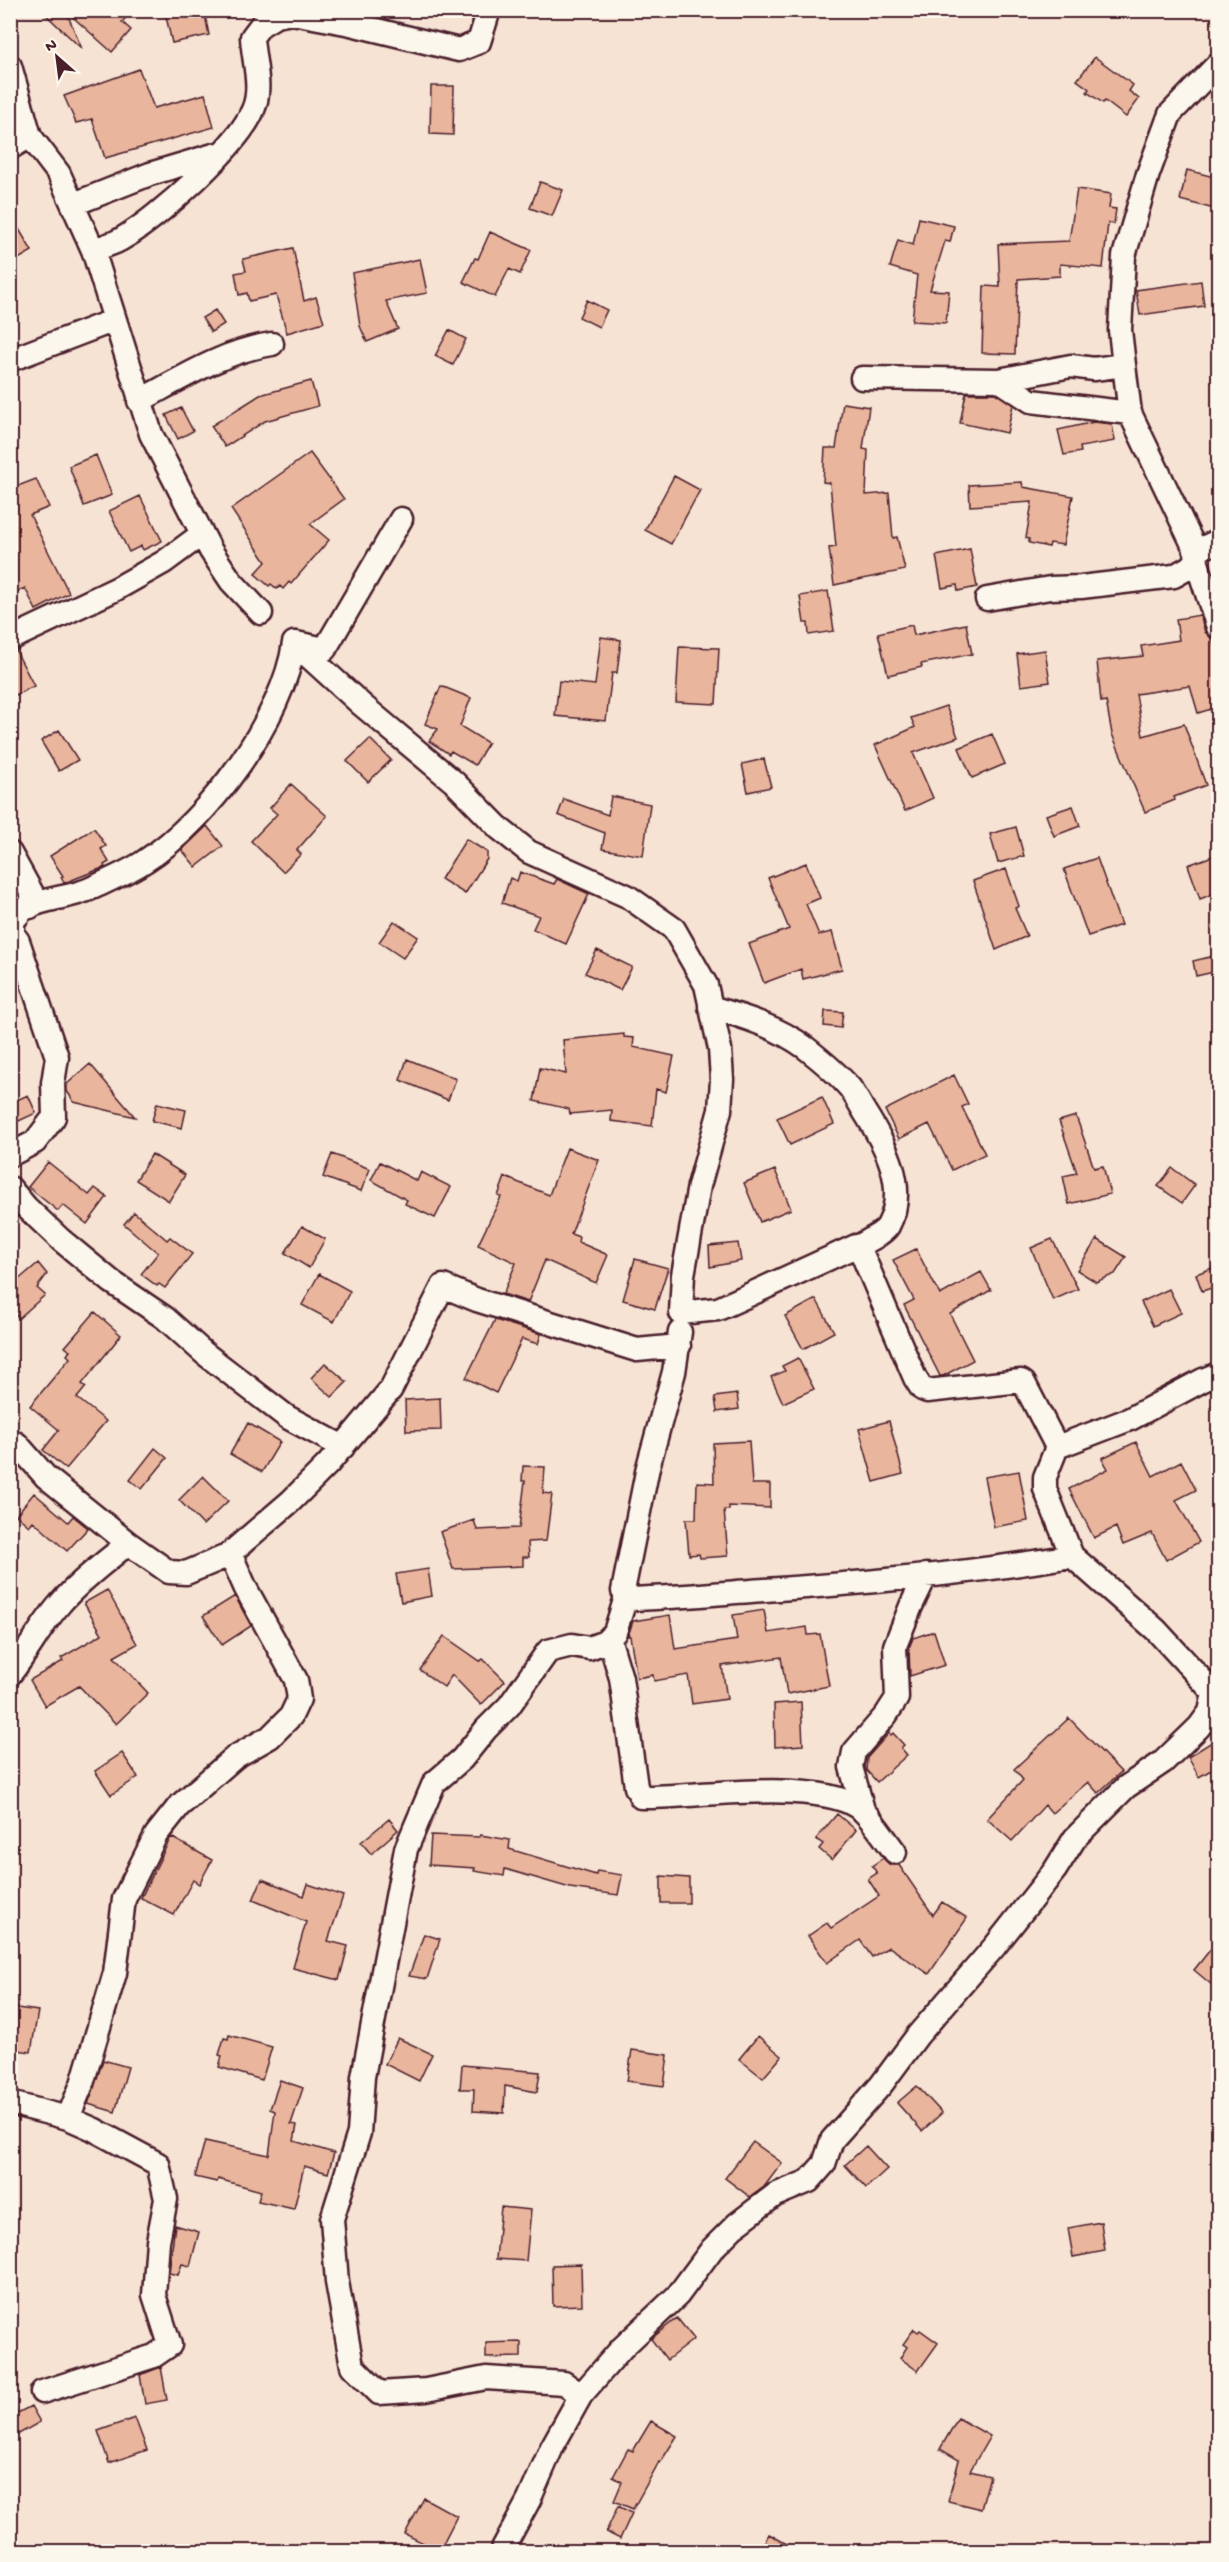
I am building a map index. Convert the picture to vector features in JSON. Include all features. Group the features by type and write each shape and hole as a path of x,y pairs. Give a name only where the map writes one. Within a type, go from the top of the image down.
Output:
{"street":[{"path":"93,250 122,240 147,222 222,153 254,110 257,85 252,37 261,25 276,16 292,13 351,24 459,50 479,42 489,10"},
{"path":"1218,64 1170,114 1148,174 1124,256 1120,330 1130,413 1196,557 1218,627"},
{"path":"10,66 30,136 59,174 93,250 151,434 202,534 231,581 261,613"},
{"path":"10,148 30,136"},
{"path":"74,204 150,174 222,153"},
{"path":"10,360 115,321"},
{"path":"140,401 248,347 272,344"},
{"path":"862,378 999,380 1071,366 1094,369 1124,365"},
{"path":"999,380 1031,401 1130,413"},
{"path":"294,643 324,649 400,519"},
{"path":"10,639 116,589 164,562 202,534"},
{"path":"987,599 1050,588 1081,587 1174,576 1218,541"},
{"path":"10,1155 35,1142 54,1117 53,1083 57,1057 18,941 13,934 13,921 30,906 84,892 146,861 184,829 219,791 259,736 272,712 292,662 294,643"},
{"path":"294,643 362,705 454,782 500,829 529,852 627,896 674,928 706,985 720,1048 722,1079 720,1110 699,1186 683,1275 679,1346 648,1467 624,1590 626,1597 615,1632 605,1642 589,1648 572,1645 548,1651 509,1706 486,1729 462,1759 434,1783 406,1849 363,2077 359,2133 332,2219 337,2282 352,2366 380,2392 426,2390 486,2378 564,2383 581,2395"},
{"path":"10,853 33,895 30,906"},
{"path":"681,1313 718,1309 854,1246 858,1247 887,1228 896,1203 896,1184 887,1150 850,1088 805,1048 776,1030 736,1014 710,1007"},
{"path":"10,1188 26,1207 61,1240 112,1282 165,1318 204,1353 287,1417 342,1447"},
{"path":"858,1247 915,1378 922,1389 927,1391 1020,1381 1024,1383 1058,1447"},
{"path":"10,1440 17,1444 46,1477 128,1543 169,1572 186,1573 230,1553 291,1501 342,1447 391,1389 443,1286 477,1300 637,1350 679,1346"},
{"path":"501,2552 529,2500 552,2447 581,2395 622,2348 678,2295 712,2249 737,2224 775,2195 809,2181 824,2164 832,2140 881,2085 918,2036 995,1946 1055,1870 1075,1838 1126,1786 1163,1762 1199,1727 1210,1712 1216,1695 1156,1630 1072,1556 1045,1489 1045,1478 1058,1447 1130,1419 1218,1374"},
{"path":"10,1674 31,1642 67,1596 128,1543"},
{"path":"68,2118 82,2084 115,1974 124,1899 156,1835 179,1806 235,1757 270,1737 291,1716 299,1699 296,1680 246,1589 230,1553"},
{"path":"626,1597 681,1598 804,1589 1072,1556"},
{"path":"895,1852 863,1810 850,1767 854,1752 897,1698 895,1646 926,1575"},
{"path":"609,1638 621,1678 636,1787 641,1797 790,1791 835,1797 863,1810"},
{"path":"10,2103 68,2118 93,2128 158,2164 166,2199 158,2241 154,2295 170,2345 154,2356 42,2392"}],"building":[{"path":"41,10 133,10 122,22 131,30 112,52 66,11 82,49"},
{"path":"204,10 209,35 172,43 165,12"},
{"path":"1095,57 1133,85 1129,91 1139,99 1126,117 1105,101 1103,103 1087,92 1089,89 1077,80"},
{"path":"139,69 154,108 205,94 214,127 105,158 92,119 76,123 64,96"},
{"path":"431,86 454,86 453,135 430,134"},
{"path":"1187,170 1218,178 1218,210 1180,200"},
{"path":"540,182 563,190 552,216 530,208"},
{"path":"1077,189 1111,194 1109,208 1116,209 1114,224 1108,223 1103,268 1060,264 1060,276 1018,279 1015,354 982,353 984,286 1000,287 998,244 1069,241"},
{"path":"10,214 32,251 10,264"},
{"path":"919,218 954,226 950,242 945,241 930,290 949,291 946,323 912,321 917,275 890,267 898,240 913,245"},
{"path":"490,232 531,250 520,274 509,269 495,297 463,282 475,258 478,259"},
{"path":"293,248 304,301 316,297 324,322 287,333 276,295 249,301 247,293 239,295 235,273 246,271 243,259"},
{"path":"420,259 427,293 386,301 398,329 367,342 360,326 352,273"},
{"path":"1201,281 1204,306 1140,315 1136,290"},
{"path":"587,300 607,310 599,327 579,317"},
{"path":"215,310 224,324 211,332 202,318"},
{"path":"449,330 466,339 453,365 435,356"},
{"path":"311,381 318,406 265,421 225,447 211,426 260,395"},
{"path":"966,393 995,393 1013,405 1007,433 960,423"},
{"path":"843,403 869,407 863,449 868,450 866,495 889,493 893,538 897,537 905,570 834,585 829,548 836,547 830,483 823,482 825,448 836,448"},
{"path":"181,408 193,431 178,439 166,415"},
{"path":"1094,422 1112,424 1115,441 1080,447 1081,452 1064,455 1058,430"},
{"path":"310,453 344,499 310,524 329,540 291,584 289,582 283,589 280,586 277,589 271,584 269,586 255,574 266,562 231,509"},
{"path":"96,455 112,495 84,506 69,466"},
{"path":"674,476 700,490 671,544 645,530"},
{"path":"36,479 49,507 30,515 69,593 36,610 25,588 10,595 10,489"},
{"path":"1022,482 1023,487 1073,496 1063,545 1050,543 1049,547 1029,543 1029,539 1026,538 1032,502 970,506 969,485"},
{"path":"140,496 162,541 143,550 141,546 129,552 109,511"},
{"path":"970,549 977,587 958,591 957,585 942,588 936,556"},
{"path":"828,591 834,631 809,635 808,623 804,623 800,596"},
{"path":"1200,615 1205,632 1213,639 1218,672 1218,707 1198,713 1190,686 1136,694 1143,736 1184,724 1206,785 1174,797 1175,800 1145,812 1112,734 1106,701 1101,702 1097,661 1143,656 1141,646 1179,640 1176,619"},
{"path":"966,624 972,654 921,664 922,667 888,675 878,633 912,625 914,635"},
{"path":"601,637 621,640 617,673 612,673 606,721 555,716 559,681 595,685"},
{"path":"679,647 719,648 716,704 676,702"},
{"path":"1045,650 1050,682 1021,686 1017,654"},
{"path":"16,651 34,686 10,698 10,652"},
{"path":"441,686 471,698 460,726 488,743 475,765 451,751 449,754 429,741 438,729 425,724"},
{"path":"946,706 958,737 913,753 933,798 905,811 875,745 915,727 911,718"},
{"path":"59,730 78,760 59,771 41,741"},
{"path":"992,734 1005,764 972,778 959,748"},
{"path":"370,739 391,760 368,782 347,761"},
{"path":"764,759 771,787 748,792 742,764"},
{"path":"291,784 327,816 297,850 301,854 283,872 251,841 277,814 270,808"},
{"path":"611,796 650,804 643,856 602,849 605,833 558,815 564,799 608,815"},
{"path":"1073,806 1080,826 1054,836 1046,815"},
{"path":"207,826 223,846 196,867 182,850"},
{"path":"1016,827 1024,856 998,863 990,834"},
{"path":"94,828 106,846 101,849 109,862 104,865 105,867 64,883 61,877 63,876 50,856"},
{"path":"466,839 487,852 487,859 465,894 441,879"},
{"path":"1218,854 1218,892 1200,899 1188,865"},
{"path":"1097,858 1121,925 1088,936 1064,869"},
{"path":"806,863 820,898 806,904 819,935 832,932 842,969 803,979 801,969 764,983 749,944 789,929 768,878"},
{"path":"1006,869 1019,906 1015,908 1027,936 996,950 973,881"},
{"path":"520,872 554,884 557,879 589,894 566,944 533,929 539,916 502,903 510,878 517,881"},
{"path":"394,921 418,937 403,958 379,942"},
{"path":"597,950 632,967 620,990 585,973"},
{"path":"1218,955 1218,971 1196,976 1193,961"},
{"path":"825,1011 843,1012 841,1028 824,1026"},
{"path":"624,1034 624,1037 634,1038 633,1047 674,1056 666,1092 656,1089 652,1126 611,1121 612,1110 570,1114 569,1109 534,1101 540,1068 566,1074 563,1040"},
{"path":"407,1059 456,1079 448,1100 400,1080"},
{"path":"90,1064 135,1117 74,1102 67,1091 67,1084"},
{"path":"954,1075 968,1104 962,1107 985,1154 952,1170 929,1124 899,1139 885,1110"},
{"path":"28,1095 36,1113 10,1125 10,1103"},
{"path":"822,1097 834,1124 790,1145 777,1118"},
{"path":"157,1103 186,1110 182,1128 152,1121"},
{"path":"1076,1116 1094,1168 1103,1166 1110,1194 1069,1204 1063,1176 1077,1173 1059,1121"},
{"path":"567,1148 599,1160 571,1234 579,1237 578,1242 608,1255 596,1283 545,1260 528,1302 503,1294 516,1263 478,1245 501,1197 498,1196 505,1177 549,1195"},
{"path":"152,1154 185,1175 169,1201 136,1180"},
{"path":"332,1154 370,1169 361,1191 323,1177"},
{"path":"48,1162 89,1195 95,1188 107,1197 87,1224 63,1205 58,1211 28,1187"},
{"path":"380,1162 417,1181 421,1172 451,1187 435,1218 405,1204 407,1200 371,1180"},
{"path":"1172,1168 1195,1185 1182,1203 1158,1186"},
{"path":"775,1170 791,1209 760,1222 744,1183"},
{"path":"134,1212 167,1240 170,1237 192,1254 165,1288 159,1284 157,1286 141,1274 158,1253 124,1224"},
{"path":"302,1226 325,1239 309,1268 285,1253"},
{"path":"1052,1239 1078,1289 1053,1300 1031,1248"},
{"path":"1097,1239 1126,1257 1115,1274 1096,1282 1077,1270"},
{"path":"738,1243 741,1261 710,1267 709,1246"},
{"path":"916,1249 940,1295 981,1272 991,1290 950,1314 973,1360 943,1376 940,1376 904,1305 914,1300 893,1260"},
{"path":"635,1259 668,1268 655,1309 623,1300"},
{"path":"38,1263 47,1274 37,1288 45,1295 19,1318 10,1308 10,1287"},
{"path":"1218,1266 1218,1286 1202,1291 1196,1274"},
{"path":"319,1274 350,1291 334,1322 302,1305"},
{"path":"1169,1289 1181,1313 1153,1326 1141,1302"},
{"path":"816,1299 834,1332 803,1349 785,1316"},
{"path":"95,1312 121,1335 82,1384 86,1387 77,1398 106,1421 66,1469 43,1450 59,1430 30,1406 70,1358 67,1355 70,1351 65,1347"},
{"path":"495,1320 541,1334 538,1344 522,1339 496,1393 466,1378"},
{"path":"798,1358 814,1389 783,1403 771,1377 785,1371 782,1366"},
{"path":"325,1363 347,1382 332,1397 311,1378"},
{"path":"737,1394 739,1409 717,1412 715,1397"},
{"path":"440,1398 441,1430 406,1431 405,1400"},
{"path":"889,1421 903,1474 874,1482 859,1429"},
{"path":"248,1423 280,1442 262,1472 230,1454"},
{"path":"749,1441 752,1484 770,1484 770,1508 729,1506 729,1510 724,1510 728,1556 700,1558 699,1554 689,1555 686,1519 696,1519 697,1482 714,1483 713,1443"},
{"path":"1136,1442 1153,1476 1181,1461 1196,1490 1176,1500 1199,1542 1166,1560 1152,1533 1123,1545 1116,1527 1094,1538 1069,1489 1108,1469 1102,1458"},
{"path":"155,1448 167,1458 142,1489 130,1480"},
{"path":"523,1466 545,1467 543,1493 552,1494 546,1541 528,1542 529,1557 523,1557 523,1566 453,1569 440,1532 474,1520 477,1530 519,1528 525,1481 522,1481"},
{"path":"1019,1471 1028,1521 994,1527 984,1477"},
{"path":"203,1476 228,1501 203,1525 179,1500"},
{"path":"34,1493 68,1522 73,1516 88,1528 67,1551 33,1521 29,1526 16,1515"},
{"path":"428,1569 432,1596 401,1602 396,1574"},
{"path":"107,1590 137,1644 114,1657 148,1693 116,1724 79,1686 45,1706 30,1680 63,1661 61,1658 102,1634 84,1603"},
{"path":"235,1596 251,1626 222,1645 203,1616"},
{"path":"764,1610 768,1633 807,1627 808,1635 820,1634 829,1686 787,1694 781,1657 722,1666 727,1699 692,1704 688,1675 654,1681 653,1675 637,1678 630,1636 628,1636 633,1621 670,1615 675,1649 737,1640 733,1615"},
{"path":"934,1631 945,1665 910,1676 909,1648 913,1638"},
{"path":"444,1636 480,1661 483,1659 505,1681 481,1705 452,1675 444,1687 420,1670"},
{"path":"801,1702 803,1745 775,1747 774,1704"},
{"path":"1069,1718 1121,1772 1098,1793 1088,1782 1052,1813 1045,1805 1012,1841 987,1819 1023,1780 1014,1769"},
{"path":"889,1733 891,1735 893,1733 904,1745 901,1748 907,1755 877,1782 866,1770 867,1758"},
{"path":"1218,1738 1218,1766 1199,1777 1188,1757"},
{"path":"122,1753 138,1777 111,1795 95,1771"},
{"path":"837,1814 856,1830 832,1860 819,1849 823,1844 816,1839"},
{"path":"389,1819 398,1830 371,1854 361,1842"},
{"path":"431,1835 480,1837 480,1835 510,1840 509,1849 596,1875 597,1871 622,1875 618,1895 570,1888 505,1869 504,1876 474,1871 475,1868 429,1865"},
{"path":"171,1837 212,1860 199,1884 193,1880 174,1915 141,1898"},
{"path":"883,1858 890,1865 899,1865 933,1915 942,1902 967,1918 929,1974 889,1947 872,1957 860,1940 827,1963 808,1936 827,1923 831,1928 879,1896 868,1879 877,1873 872,1866"},
{"path":"661,1876 689,1878 689,1903 661,1903"},
{"path":"262,1879 304,1896 308,1884 343,1896 328,1941 348,1946 339,1980 293,1968 306,1922 253,1900"},
{"path":"424,1934 440,1939 427,1979 409,1976"},
{"path":"1218,1940 1218,1990 1194,1970"},
{"path":"10,2007 38,2011 31,2052 10,2049"},
{"path":"229,2035 272,2047 262,2080 219,2067 222,2056 219,2055 224,2038 228,2039"},
{"path":"758,2036 782,2056 763,2078 739,2059"},
{"path":"398,2038 432,2054 419,2081 385,2064"},
{"path":"632,2050 668,2055 664,2086 627,2081"},
{"path":"103,2060 128,2067 115,2112 88,2104"},
{"path":"462,2065 540,2072 537,2092 505,2086 504,2113 473,2111 474,2089 460,2089"},
{"path":"280,2080 303,2088 291,2124 297,2125 294,2141 334,2153 328,2173 304,2166 294,2209 258,2201 261,2191 218,2179 217,2182 195,2177 205,2141 269,2155 275,2111 270,2109"},
{"path":"917,2086 942,2113 922,2131 897,2103"},
{"path":"753,2142 782,2163 764,2187 750,2197 725,2178"},
{"path":"866,2146 887,2169 866,2188 845,2165"},
{"path":"501,2207 531,2210 526,2261 496,2259"},
{"path":"1101,2222 1105,2251 1073,2257 1068,2228"},
{"path":"175,2225 199,2232 190,2266 182,2264 178,2275 169,2273"},
{"path":"581,2264 582,2305 553,2306 552,2265"},
{"path":"677,2318 694,2339 667,2360 651,2339"},
{"path":"914,2329 918,2332 920,2330 938,2343 918,2371 900,2358 907,2347 903,2344"},
{"path":"521,2342 521,2357 486,2358 486,2343"},
{"path":"161,2367 167,2400 145,2404 140,2375"},
{"path":"31,2406 40,2422 10,2439 10,2417"},
{"path":"135,2418 147,2450 109,2463 98,2431"},
{"path":"958,2418 990,2436 970,2471 990,2476 981,2509 948,2501 959,2460 940,2449"},
{"path":"651,2421 677,2436 659,2462 633,2509 614,2501 622,2482 613,2477 628,2449 633,2451"},
{"path":"424,2498 457,2516 439,2551 405,2534"},
{"path":"618,2506 632,2513 620,2539 606,2532"},
{"path":"769,2534 801,2552 759,2552"}]}
